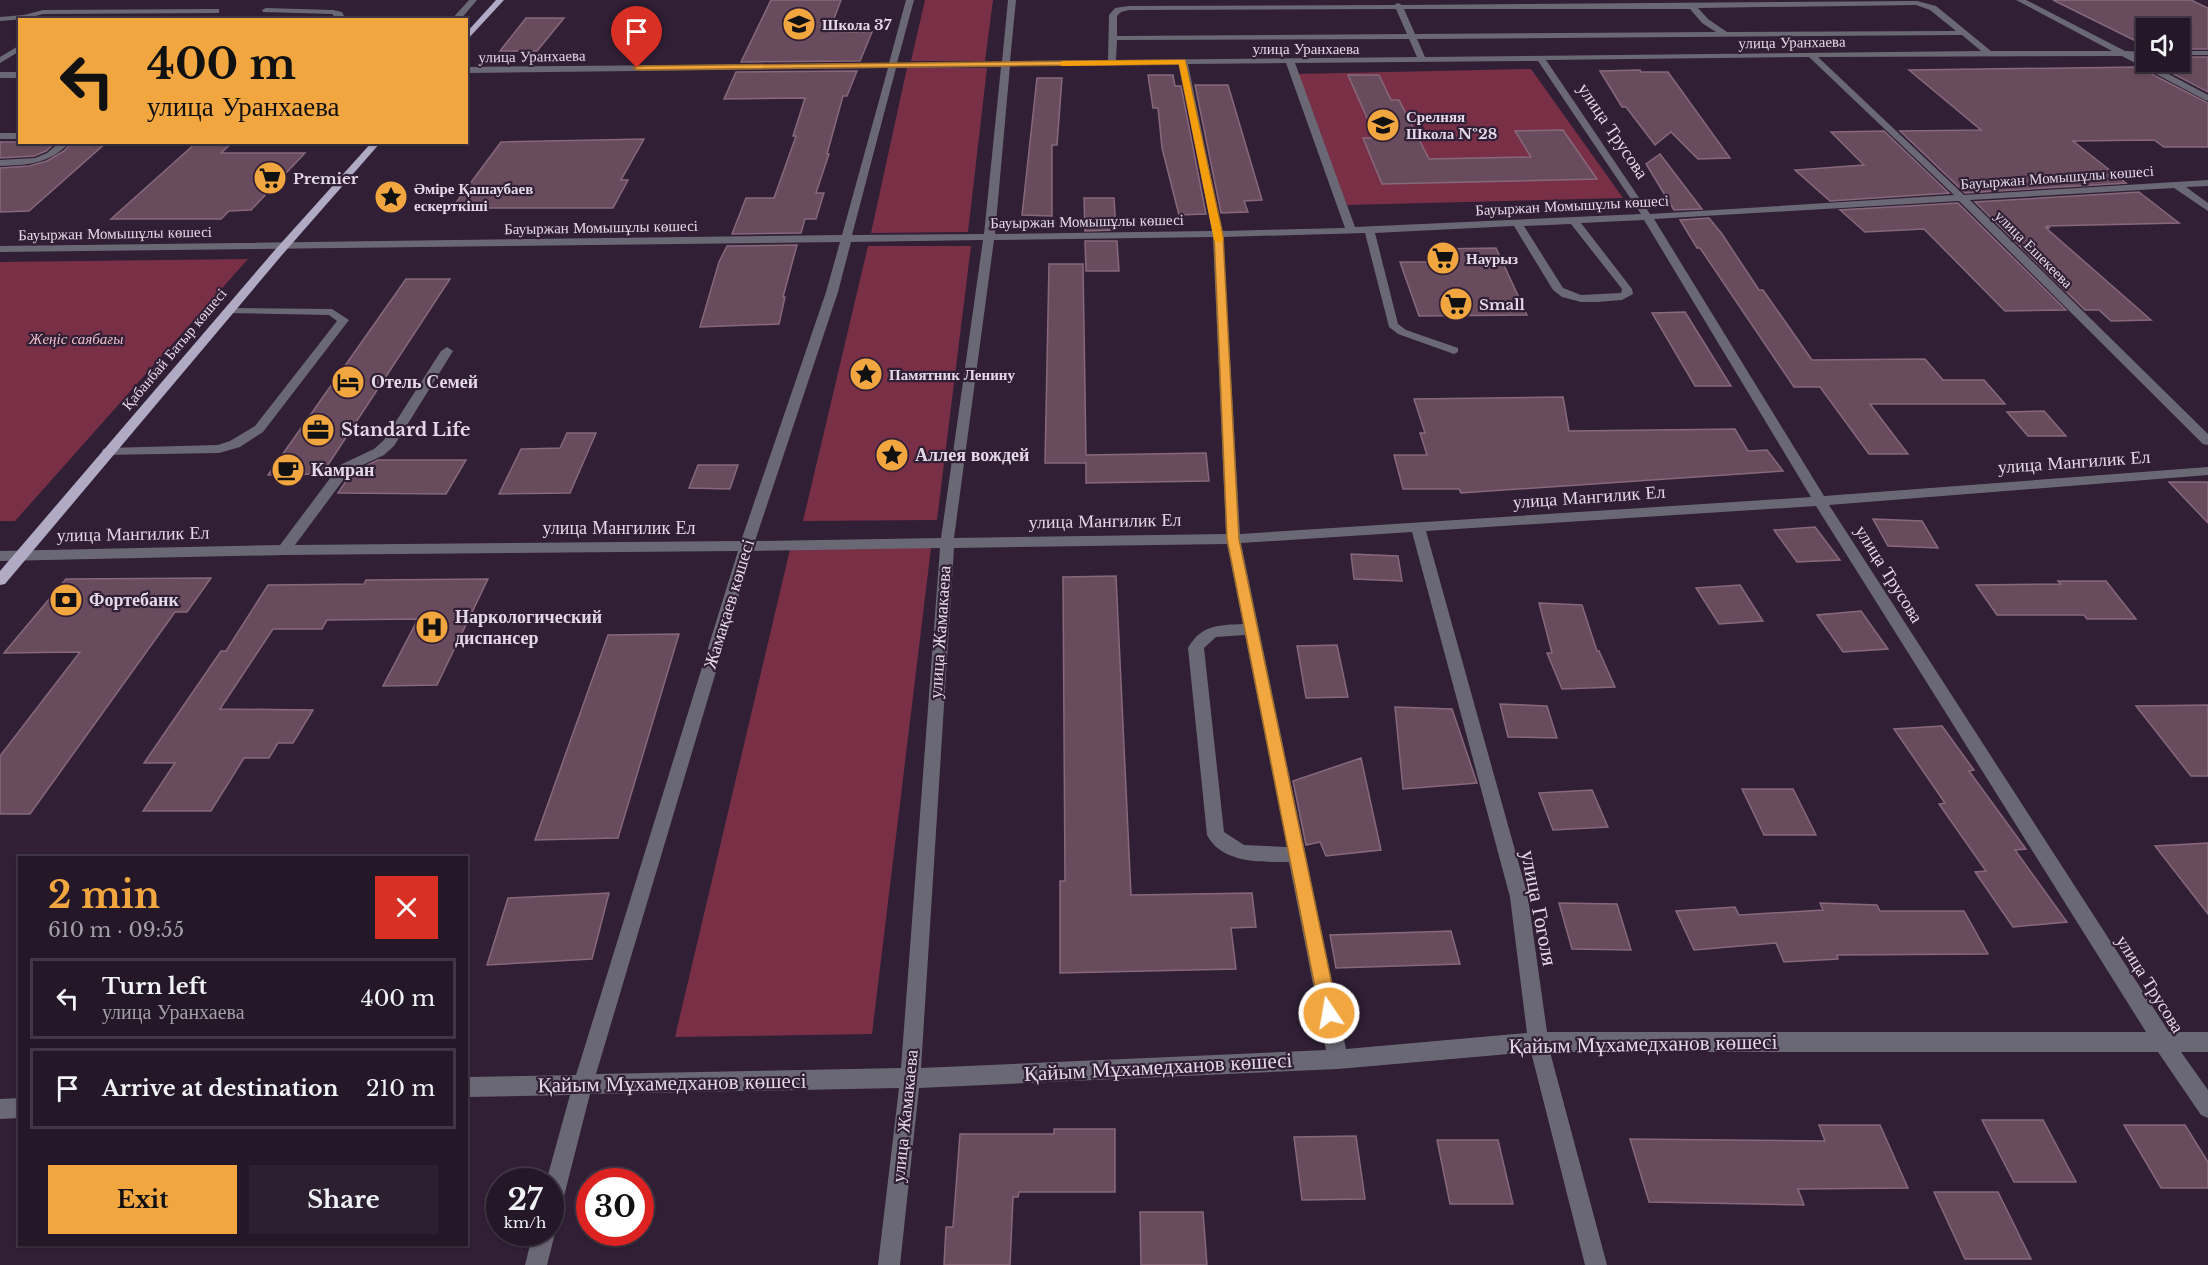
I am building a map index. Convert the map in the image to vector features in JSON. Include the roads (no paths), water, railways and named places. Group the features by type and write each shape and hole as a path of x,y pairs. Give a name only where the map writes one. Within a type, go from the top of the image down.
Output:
{"main road":[{"path":"468,37 500,0"},
{"name":"Қабанбай Батыр көшесі","path":"0,579 228,311 375,144"}],"street":[{"path":"457,18 473,0"},
{"name":"Жамақаев көшесі","path":"561,1168 583,1084 747,546 832,292 910,0"},
{"name":"улица Жамакаева","path":"889,1265 910,1078 946,542 989,237 1012,0"},
{"path":"2020,0 2208,98"},
{"path":"1112,63 1113,15 1118,10 1261,3 1692,6 1748,3 1917,3 1933,8 1989,53"},
{"path":"1398,5 1422,60"},
{"path":"1692,6 1705,21 1734,42"},
{"path":"266,10 333,12 339,14 341,18"},
{"path":"0,19 44,12 216,11"},
{"path":"63,18 70,13"},
{"path":"1112,38 1963,33"},
{"path":"0,61 18,48"},
{"path":"1741,49 1748,56"},
{"name":"улица Уранхаева","path":"468,70 1989,53 2136,54"},
{"path":"2190,53 2208,53"},
{"name":"улица Ешекеева","path":"1811,55 1962,198 2208,441"},
{"name":"улица Трусова","path":"1541,59 1647,216 1820,501 2164,1043 2208,1108"},
{"path":"1183,62 1218,235 1233,539 1338,1059"},
{"path":"1290,62 1351,230"},
{"path":"0,75 18,75"},
{"path":"0,136 18,136"},
{"path":"0,162 39,162 52,156 64,144"},
{"name":"Бауыржан Момышұлы көшесі","path":"0,249 1218,235 1574,221 2208,183"},
{"path":"2176,185 2208,208"},
{"path":"1517,223 1559,290 1566,296 1577,300 1622,297 1626,294 1627,289 1574,221"},
{"path":"1369,230 1393,325 1402,332 1454,350"},
{"path":"108,452 219,449 249,437 259,429 343,320 332,312 228,311"},
{"path":"284,550 345,468 379,452 389,443 447,351"},
{"name":"улица Мангилик Ел","path":"0,556 284,550 1233,539 1820,501 2208,471"},
{"name":"улица Гоголя","path":"1418,527 1519,897 1538,1042 1596,1265"},
{"path":"1251,629 1208,632 1199,640 1196,648 1216,835 1227,846 1241,853 1297,855"},
{"name":"Қайым Мұхамедханов көшесі","path":"468,1087 910,1078 1338,1059 1538,1042 2208,1042"},
{"path":"0,1109 18,1108"},
{"path":"536,1265 541,1246"}],"place":[{"name":"Школа 37","path":"799,24"},
{"name":"Срелняя Школа №28","path":"1383,125"},
{"name":"Premier","path":"270,178"},
{"name":"Әміре Қашаубаев ескерткіші","path":"391,197"},
{"name":"Наурыз","path":"1443,258"},
{"name":"Small","path":"1456,304"},
{"name":"Памятник Ленину","path":"866,374"},
{"name":"Отель Семей","path":"348,382"},
{"name":"Standard Life","path":"318,430"},
{"name":"Аллея вождей","path":"892,455"},
{"name":"Камран","path":"288,470"},
{"name":"Фортебанк","path":"66,600"},
{"name":"Наркологический диспансер","path":"432,627"}],"park label":[{"name":"Жеңіс саябағы","path":"76,338"}]}
